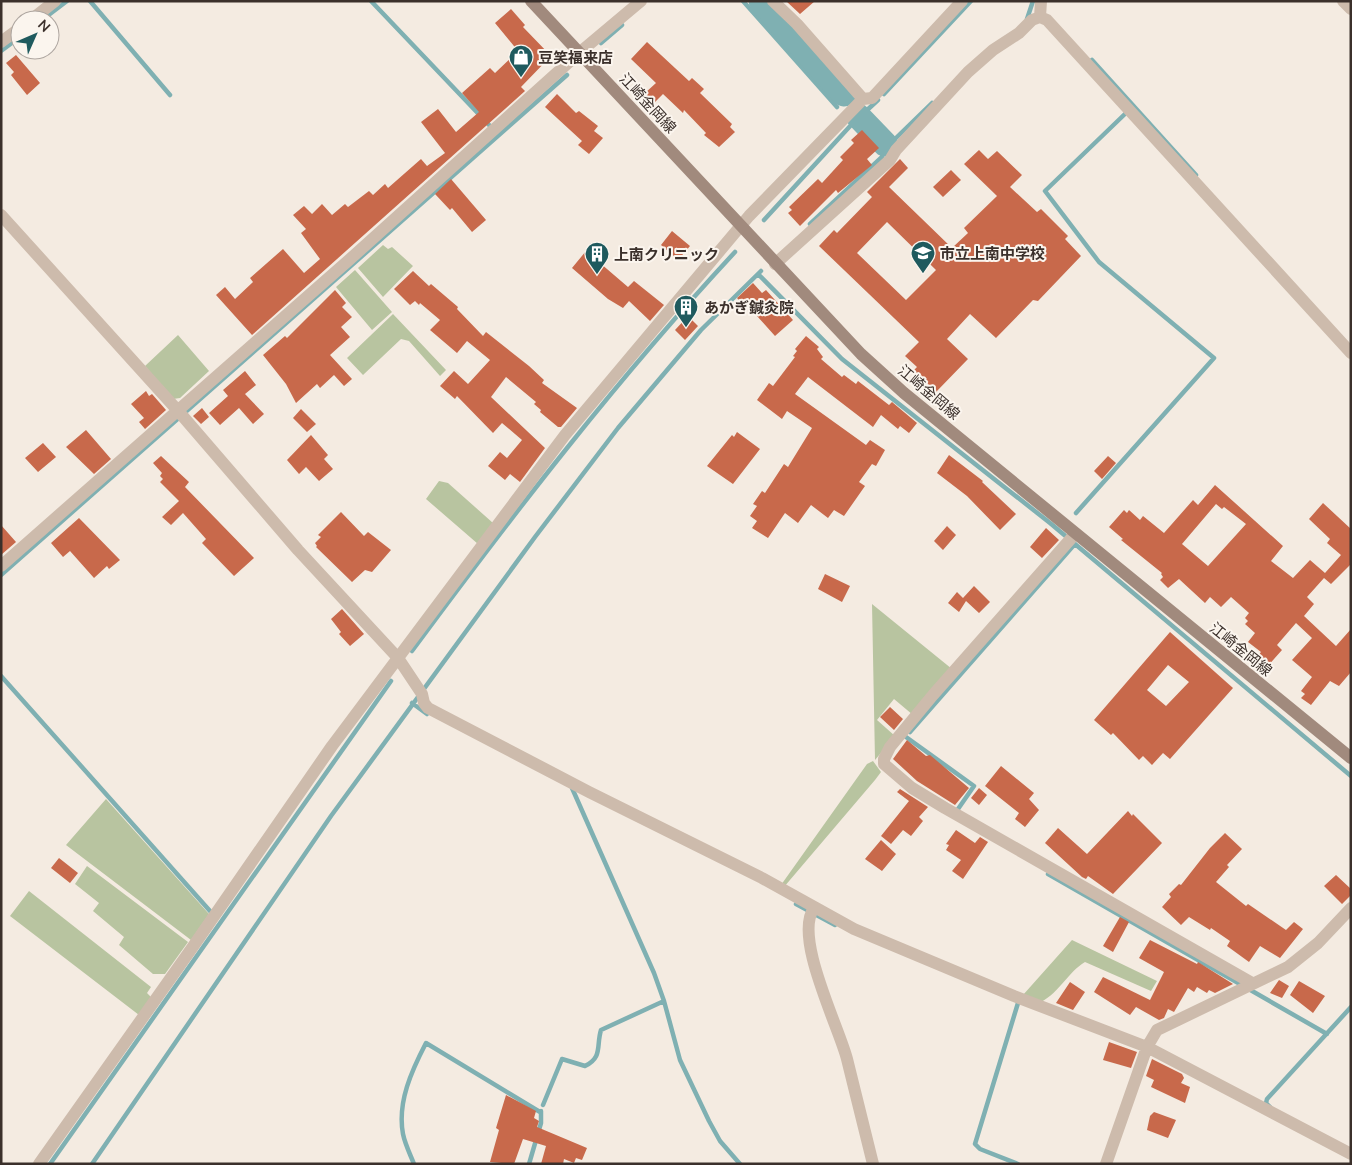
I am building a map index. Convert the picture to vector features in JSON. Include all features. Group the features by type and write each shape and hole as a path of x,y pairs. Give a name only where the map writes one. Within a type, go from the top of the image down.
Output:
{"main road":[{"name":"江崎金岡線","path":"531,1 861,354 1072,539 1351,758"}],"street":[{"path":"44,10 55,1"},
{"path":"1,566 180,414 579,53 641,1"},
{"path":"773,1 797,24 862,99"},
{"path":"39,1164 332,746 565,435 740,226 862,99 872,98 962,1"},
{"path":"1343,1 1351,9"},
{"path":"775,264 890,160 896,150 968,72 993,50 1019,33 1040,10 1047,20 1151,131 1351,353"},
{"path":"1,215 180,414 298,550 398,658 428,708 589,792 762,878 811,912 1146,1050 1351,1154"},
{"path":"1072,539 927,702 890,747 884,759 884,764 912,788 1247,986"},
{"path":"1106,1164 1146,1050 1157,1030 1303,957 1351,908"},
{"path":"811,912 814,961 821,992 847,1058 872,1164"}],"green space":[{"path":"383,245 388,249 392,247 413,266 383,297 358,268"},
{"path":"355,270 392,312 372,330 336,287"},
{"path":"393,314 446,370 440,376 409,341 401,339 363,375 347,358"},
{"path":"178,335 209,371 180,398 173,399 145,366"},
{"path":"439,481 448,483 493,523 478,544 426,499"},
{"path":"872,604 952,669 913,715 894,699 877,720 895,736 875,760"},
{"path":"873,761 881,772 784,887 781,885 867,764"},
{"path":"106,799 209,914 191,940 66,845"},
{"path":"87,866 188,942 165,974 153,974 119,945 124,937 93,911 99,903 75,884"},
{"path":"29,891 151,987 147,993 152,998 139,1015 10,916"},
{"path":"1072,940 1157,981 1151,991 1085,962 1054,993 1041,1002 1023,995"}],"building":[{"path":"786,1 815,1 800,14"},
{"path":"511,9 525,25 523,27 551,56 521,87 525,91 252,335 216,295 225,287 235,299 253,282 250,278 283,249 304,273 320,259 301,233 306,229 293,215 304,206 312,214 322,204 332,215 345,204 348,207 369,191 373,195 385,184 388,188 421,159 427,166 445,153 421,122 438,109 456,132 479,112 462,93 490,68 495,73 518,51 495,23"},
{"path":"647,42 689,81 692,78 704,89 700,93 732,124 730,127 735,132 719,147 704,135 706,133 684,110 683,113 663,94 654,103 645,93 656,83 631,59"},
{"path":"10,60 20,60 40,83 27,95 11,75 14,72 6,63"},
{"path":"557,94 576,113 579,111 598,126 594,131 603,138 589,154 578,145 582,141 545,107"},
{"path":"862,130 879,148 867,159 872,165 838,193 836,190 800,226 788,213 792,210 789,207 818,179 822,183 843,160 840,157 854,143 851,140"},
{"path":"979,150 988,159 997,151 1022,175 1010,187 1037,212 1041,209 1068,236 1065,239 1081,256 1038,301 1033,300 996,338 970,314 947,339 968,359 936,392 914,370 917,367 905,356 919,342 819,246 834,230 837,233 872,197 867,192 900,159 908,168 889,187 952,248 968,233 964,228 997,196 964,164","holes":["887,222 936,270 906,300 857,253"]},
{"path":"951,170 961,180 943,197 933,187"},
{"path":"451,179 486,220 472,232 452,208 450,210 435,194"},
{"path":"672,231 690,246 678,260 661,245"},
{"path":"586,251 628,287 634,281 664,305 650,321 629,301 623,308 608,299 572,268"},
{"path":"413,271 429,286 431,284 458,307 457,309 483,336 486,332 529,366 544,380 542,383 577,408 561,427 558,427 540,412 541,410 534,404 536,402 506,377 491,397 545,448 520,482 510,474 505,480 488,466 500,452 507,458 522,440 502,423 493,433 457,396 455,399 440,386 454,371 468,384 490,360 467,341 457,353 430,330 440,320 420,303 419,305 415,301 410,305 394,289"},
{"path":"753,283 762,293 766,290 793,320 775,336 748,306 746,308 737,298"},
{"path":"335,290 346,303 342,307 352,317 341,327 350,337 330,355 352,379 344,386 334,375 320,388 317,384 296,403 286,384 263,355 285,336 287,338"},
{"name":"あかぎ鍼灸院","path":"688,316 698,326 685,340 675,330"},
{"path":"806,336 819,347 817,349 823,357 821,359 842,377 844,375 856,384 858,381 889,405 892,402 917,423 909,433 900,426 898,429 881,415 873,427 808,377 795,394 866,445 870,440 885,450 876,466 872,464 859,482 865,486 844,516 834,510 828,518 811,505 798,523 785,513 768,538 752,528 757,521 750,516 757,506 753,504 762,491 765,493 784,464 788,467 812,428 787,411 782,419 757,400 769,383 773,386 795,357 793,356 797,351 795,349"},
{"path":"245,371 256,385 245,394 264,414 253,424 239,408 220,425 209,413 228,396 223,390"},
{"path":"146,391 149,396 152,394 166,410 145,429 139,422 144,418 131,404"},
{"path":"202,408 209,417 201,424 193,416"},
{"path":"301,409 316,424 307,432 293,418"},
{"path":"86,430 111,459 94,474 66,447"},
{"path":"737,432 760,449 733,484 707,466 732,435 734,437"},
{"path":"311,435 328,455 324,459 333,469 319,481 306,467 299,474 287,460"},
{"path":"43,443 56,457 38,472 25,458"},
{"path":"949,455 983,481 1016,514 1000,530 967,496 937,473"},
{"path":"161,456 189,482 185,487 254,558 234,576 202,543 206,539 183,513 171,525 162,517 179,501 160,482 163,479 160,476 162,473 153,463"},
{"path":"1108,456 1116,463 1102,479 1094,471"},
{"path":"1215,485 1283,546 1271,561 1293,578 1310,560 1325,573 1341,555 1327,543 1330,539 1309,519 1323,503 1351,529 1351,564 1331,584 1324,578 1307,597 1314,604 1304,616 1336,646 1351,629 1351,672 1339,686 1330,681 1311,705 1301,698 1305,694 1301,691 1312,677 1292,660 1312,638 1296,623 1277,645 1282,650 1267,667 1256,658 1261,652 1248,642 1255,633 1245,624 1248,621 1245,618 1249,613 1231,597 1221,607 1210,597 1205,603 1179,579 1168,588 1160,580 1163,577 1162,573 1121,540 1123,539 1109,527 1124,510 1127,513 1129,510 1140,520 1143,516 1164,533 1193,500 1198,505","holes":["1216,504 1222,509 1224,507 1246,524 1208,566 1182,544"]},
{"path":"341,512 364,536 368,532 391,550 372,572 365,570 352,582 316,547 315,543 321,537 318,535"},
{"path":"79,518 120,560 109,569 107,566 94,578 70,551 63,557 51,543"},
{"path":"1,525 16,542 1,555"},
{"path":"947,526 956,535 943,550 934,541"},
{"path":"1046,528 1059,540 1042,558 1030,547"},
{"path":"825,574 850,586 842,602 818,589"},
{"path":"974,586 990,602 979,613 966,601 959,612 948,603 957,592 963,598"},
{"path":"342,609 364,634 350,646 339,634 341,632 331,619"},
{"path":"1170,632 1233,688 1170,759 1163,753 1152,765 1143,756 1139,760 1113,733 1111,735 1094,720","holes":["1168,665 1189,682 1166,706 1147,690"]},
{"path":"890,707 903,719 894,730 880,717"},
{"path":"907,740 926,756 930,755 969,788 955,805 917,781 893,759"},
{"path":"1001,766 1034,793 1029,799 1039,810 1025,827 1015,819 1019,813 985,786"},
{"path":"979,788 987,795 979,805 971,798"},
{"path":"900,789 928,807 919,817 923,821 911,836 903,830 891,844 881,836 909,801 897,792"},
{"path":"1128,811 1162,843 1113,894 1088,876 1086,879 1082,877 1045,843 1058,828 1087,854"},
{"path":"956,830 975,843 980,837 988,842 963,879 952,871 961,860 946,850 949,845 946,844"},
{"path":"1225,833 1242,849 1227,865 1229,867 1216,882 1246,906 1248,904 1286,930 1294,922 1303,929 1280,958 1260,946 1249,962 1227,946 1230,941 1211,928 1210,930 1189,917 1181,925 1162,907 1171,897 1169,894 1179,884 1181,885 1210,848"},
{"path":"881,840 896,854 882,871 865,859"},
{"path":"59,858 78,873 70,883 51,868"},
{"path":"1336,875 1351,889 1351,895 1342,904 1324,886"},
{"path":"1120,917 1129,922 1113,952 1103,946"},
{"path":"1150,940 1197,964 1198,962 1233,984 1215,993 1209,990 1207,993 1197,987 1194,992 1188,988 1174,1012 1168,1009 1164,1018 1159,1020 1136,1007 1130,1015 1094,992 1103,977 1150,1000 1164,972 1139,958"},
{"path":"1279,980 1289,986 1282,998 1270,993"},
{"path":"1299,981 1325,996 1313,1013 1290,995"},
{"path":"1070,982 1085,992 1073,1010 1056,1003"},
{"path":"1109,1042 1137,1052 1131,1068 1103,1060"},
{"path":"1152,1059 1182,1074 1184,1078 1181,1083 1190,1087 1185,1103 1151,1087 1154,1080 1146,1076"},
{"path":"506,1095 536,1111 534,1118 539,1121 537,1127 587,1148 582,1160 576,1158 574,1163 564,1159 563,1164 541,1164 546,1146 523,1139 514,1164 490,1162 499,1130 496,1128"},
{"path":"1154,1112 1176,1120 1168,1138 1147,1130 1150,1116"}],"waterway":[{"path":"55,10 67,1"},
{"path":"90,1 170,95"},
{"path":"371,1 491,127"},
{"path":"743,1 837,107"},
{"path":"761,1 844,94"},
{"path":"884,94 971,1"},
{"path":"1027,19 1033,1"},
{"path":"601,43 622,25"},
{"path":"1,51 10,44"},
{"path":"1092,60 1196,175"},
{"path":"1,575 567,75"},
{"path":"764,220 852,124 878,100"},
{"path":"810,224 882,157 885,144 896,138 932,103"},
{"path":"1076,513 1214,358 1099,262 1045,191 1127,112"},
{"path":"858,116 885,144"},
{"path":"412,651 528,497 608,397 735,252"},
{"path":"92,1164 331,816 535,537 618,428 701,330 761,271"},
{"path":"758,274 842,359 1050,523 1351,776"},
{"path":"910,732 1074,545"},
{"path":"1,676 210,911"},
{"path":"50,1164 391,681"},
{"path":"412,703 427,714"},
{"path":"906,737 974,786 958,809"},
{"path":"543,1105 562,1059 585,1066 591,1063 597,1055 601,1030 664,1001 654,973 572,788"},
{"path":"1048,874 1327,1034"},
{"path":"796,904 835,925"},
{"path":"664,1001 680,1060 720,1141 740,1164"},
{"path":"1018,1003 975,1144 980,1149 1018,1164"},
{"path":"1270,1107 1266,1103 1267,1099 1351,1007"},
{"path":"414,1164 403,1134 402,1110 411,1075 426,1043 540,1112"},
{"path":"529,1164 541,1123 541,1111"}],"place":[{"name":"豆笑福来店","path":"521,78"},
{"name":"市立上南中学校","path":"923,274"},
{"name":"上南クリニック","path":"597,275"},
{"name":"あかぎ鍼灸院","path":"686,328"}]}
